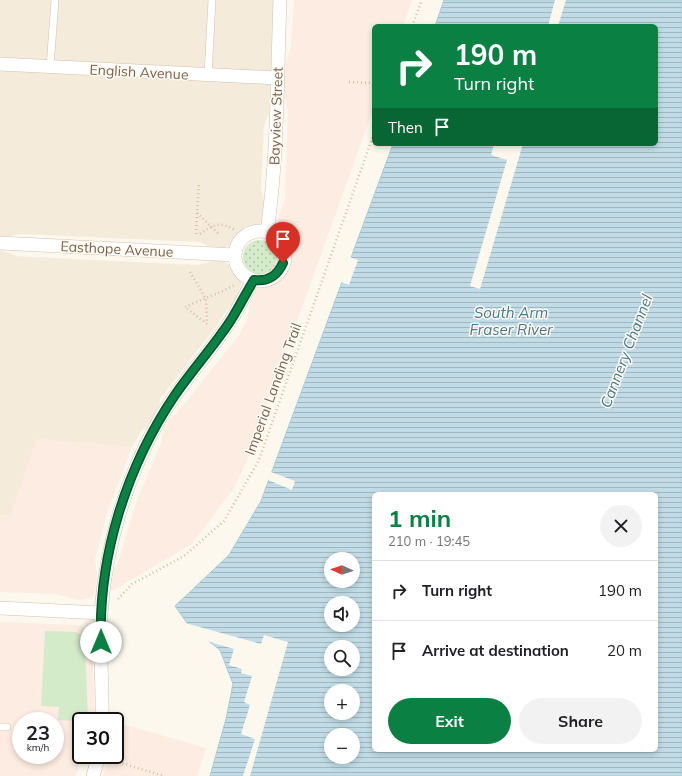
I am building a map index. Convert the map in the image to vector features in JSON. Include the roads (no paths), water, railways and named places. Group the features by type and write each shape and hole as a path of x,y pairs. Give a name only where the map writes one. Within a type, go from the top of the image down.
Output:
{"street":[{"name":"Bayview Street","path":"267,232 272,197 280,0"},
{"name":"English Avenue","path":"0,64 277,78"},
{"path":"252,232 267,232 279,241 284,255 280,270 268,279 254,280 247,278 238,268 235,254 240,241 252,232"},
{"name":"Easthope Avenue","path":"0,243 235,254"},
{"path":"102,712 101,613 108,559 133,471 163,414 231,320 254,280"},
{"path":"0,608 101,613"},
{"path":"93,776 100,764"}],"lane":[{"path":"50,67 55,0"},
{"path":"208,75 212,0"}],"water":[{"name":"South Arm Fraser River","path":"444,0 682,0 682,776 210,776 226,719 233,684 220,650 189,626 175,606 229,555 261,501 392,146 658,146 658,24 436,24"}],"water label":[{"name":"Cannery Channel","path":"626,351"}]}
